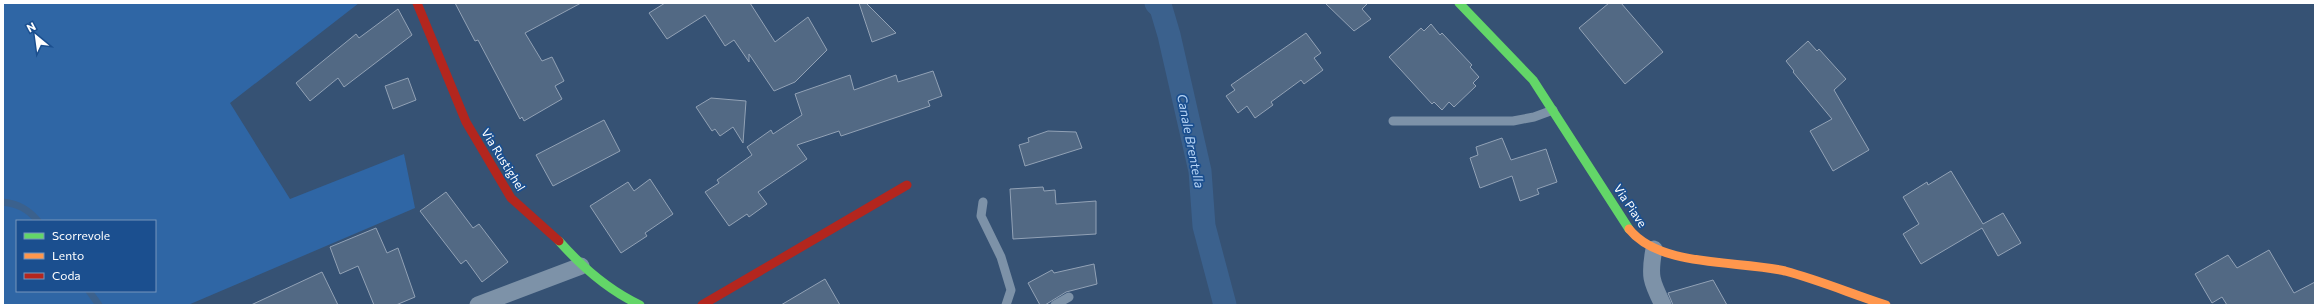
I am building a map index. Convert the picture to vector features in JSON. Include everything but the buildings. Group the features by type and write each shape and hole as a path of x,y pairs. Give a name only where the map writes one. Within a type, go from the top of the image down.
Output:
{"street":[{"name":"Via Rustighel","path":"417,3 466,122 511,198 552,233 581,266 627,298 640,305"},
{"name":"Via Piave","path":"1459,3 1533,80 1630,230 1640,242 1668,254 1784,271 1886,305"},
{"path":"702,305 907,185"},
{"path":"1654,249 1650,268 1651,282 1663,305"},
{"path":"478,305 581,266"}],"lane":[{"path":"1393,121 1513,121 1534,117 1552,110"},
{"path":"983,202 981,216 1001,257 1011,290 1006,305"},
{"path":"1055,305 1069,297"}],"shaded area":[{"path":"3,3 359,3 230,103 290,199 404,154 415,208 188,305 3,305"}],"waterway":[{"name":"Canale Brentella","path":"1156,3 1161,8 1169,35 1200,171 1204,226 1225,305"},
{"path":"3,202 22,208 37,220"},
{"path":"90,292 99,305"}],"traffic: fast":[{"path":"1459,3 1533,80 1629,229"},
{"path":"559,241 577,260 606,285 640,305"}],"traffic: slow":[{"path":"1629,229 1643,242 1680,257 1785,271 1886,305"}],"traffic: jam":[{"path":"417,3 466,122 511,198 559,241"},
{"path":"702,305 907,185"}]}
